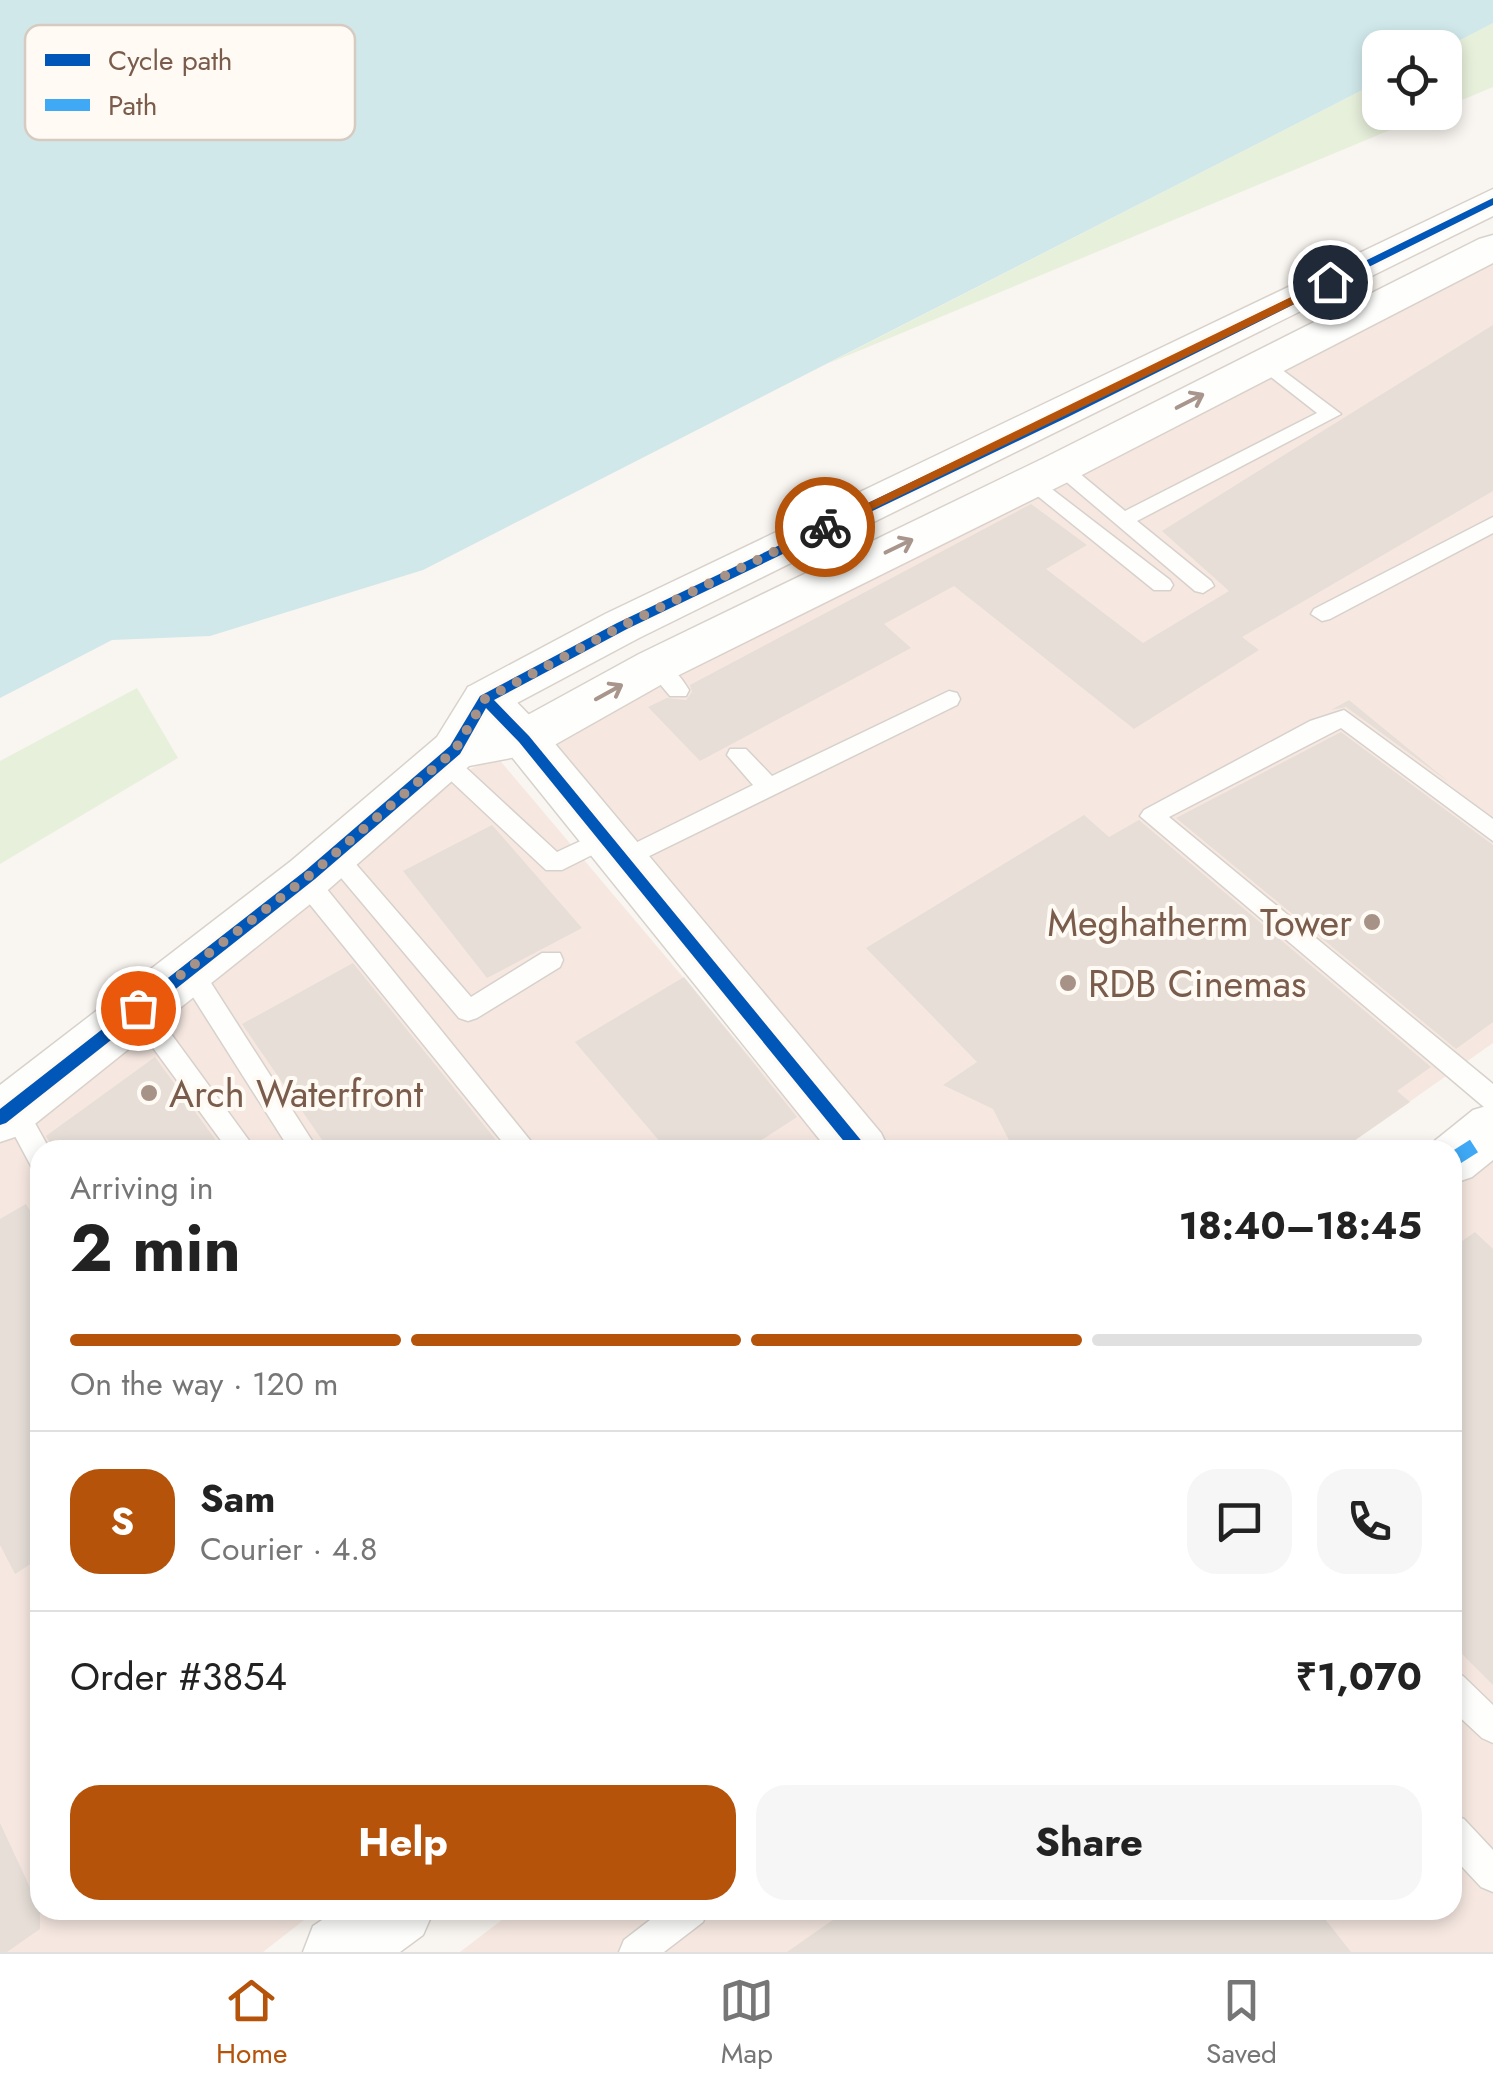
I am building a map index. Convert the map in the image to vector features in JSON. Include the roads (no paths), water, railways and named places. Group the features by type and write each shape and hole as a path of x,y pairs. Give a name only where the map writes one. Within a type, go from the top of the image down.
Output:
{"street":[{"path":"6,1113 319,866 449,755 485,699 622,626 1493,201"},
{"path":"449,755 524,740 667,678 813,589 1493,248"},
{"path":"1276,308 1318,336"},
{"path":"956,465 1028,482"},
{"path":"773,552 813,589"},
{"path":"622,626 667,678"},
{"path":"485,699 524,740 852,1140"},
{"path":"339,1952 384,1920"}],"lane":[{"path":"1123,520 1332,414 1265,363"},
{"path":"1028,482 1123,520 1202,586"},
{"path":"1028,482 1162,585"},
{"path":"1322,614 1493,524"},
{"path":"449,755 554,864 612,849 769,788 949,699"},
{"path":"1481,1139 1152,816 1344,718 1493,832"},
{"path":"738,755 769,788"},
{"path":"319,866 468,1011 551,960"},
{"path":"319,866 518,1140"},
{"path":"188,968 212,998 299,1140"},
{"path":"138,1008 235,1140"},
{"path":"6,1113 30,1145"},
{"path":"1462,1697 1493,1727"},
{"path":"1462,1841 1493,1875"},
{"path":"636,1952 678,1920"}],"water":[{"path":"0,0 1493,0 1493,23 1462,39 1462,30 1362,30 1362,90 423,570 210,636 112,640 0,698"}],"place":[{"name":"Meghatherm Tower","path":"1372,922"},
{"name":"RDB Cinemas","path":"1068,983"},
{"name":"Arch Waterfront","path":"149,1093"}]}
